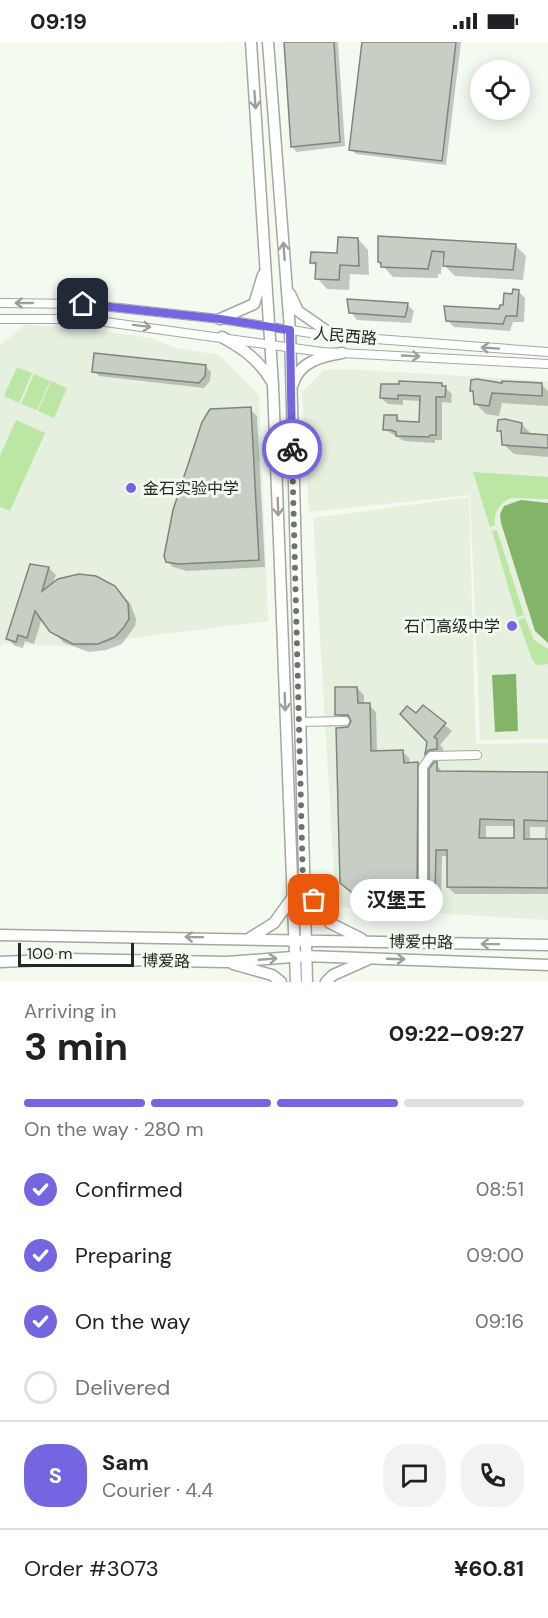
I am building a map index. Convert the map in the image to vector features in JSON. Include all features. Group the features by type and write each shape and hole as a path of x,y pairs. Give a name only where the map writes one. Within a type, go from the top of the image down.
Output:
{"main road":[{"path":"250,42 271,344 293,897 300,940"},
{"path":"268,42 290,330 303,884 300,956 296,982"},
{"path":"220,319 254,304 258,297 266,260"},
{"path":"287,287 298,311 334,336"},
{"path":"222,336 246,350 264,369 273,386"},
{"path":"291,390 295,377 307,364 342,353"},
{"path":"303,884 330,923 368,941"},
{"path":"250,938 274,923 293,897"},
{"name":"博爱路","path":"0,935 300,940"},
{"name":"博爱中路","path":"300,940 548,945"},
{"path":"300,956 307,982"},
{"name":"博爱路","path":"0,962 69,959 227,963 300,956"},
{"name":"博爱中路","path":"300,956 548,965"},
{"path":"326,982 333,975 370,958"},
{"path":"227,963 272,975 281,982"}],"street":[{"name":"人民西路","path":"0,303 83,304 220,319 334,336 548,352"},
{"path":"0,319 84,318 342,353 548,364"},
{"path":"299,722 345,720"},
{"path":"423,899 423,767 431,756 477,755"}],"shaded area":[{"name":"金石实验中学","path":"25,325 77,327 150,338 176,348 219,355 259,395 268,621 116,640 88,647 2,644 0,647 0,345"},
{"path":"17,367 32,373 19,403 4,396"},
{"name":"石门高级中学","path":"344,369 548,381 548,739 480,740 470,495 309,512 302,392 324,370"},
{"path":"34,374 50,381 37,410 21,404"},
{"path":"51,381 67,388 54,418 38,411"},
{"path":"16,420 45,433 10,511 0,507 0,456"},
{"path":"473,472 548,477 548,499 510,498 498,509 495,525 490,527"},
{"path":"469,497 476,744 548,743 548,920 336,907 313,518"},
{"path":"521,500 548,503 548,643 535,631 501,523 500,514 504,506"},
{"path":"497,530 524,615 517,617 492,531"},
{"path":"525,618 534,640 548,649 548,664 536,665 532,659 518,620"},
{"path":"516,674 518,731 495,732 492,675"}],"building":[{"path":"284,42 334,42 340,142 291,147"},
{"path":"362,42 456,42 442,161 349,150"},
{"path":"378,236 516,244 513,270 443,266 444,252 432,251 428,269 381,267 381,263 378,262"},
{"path":"338,237 358,238 359,266 340,265 339,280 315,279 316,263 310,263 311,252 337,253"},
{"path":"513,289 519,290 517,316 506,316 503,324 446,321 444,306 499,309 500,305 503,305 504,293 512,294"},
{"path":"347,299 408,303 405,317 349,313"},
{"path":"94,353 206,365 205,376 199,383 92,372"},
{"path":"471,380 502,383 502,381 542,383 542,396 492,393 489,406 474,404 473,391 470,391"},
{"path":"399,381 442,383 442,386 446,386 445,397 436,397 436,435 429,437 396,436 396,432 383,430 384,415 397,415 397,421 419,422 420,396 398,395 398,399 380,398 381,384 399,384"},
{"path":"251,407 259,560 179,564 166,562 164,556 173,510 202,422 210,409"},
{"path":"505,419 522,423 521,433 548,435 548,448 502,445 501,431 497,431 498,420"},
{"path":"30,564 49,567 42,591 58,579 79,574 96,576 115,586 128,603 129,619 115,637 98,644 73,644 50,632 35,611 27,638 18,635 16,642 6,639"},
{"path":"335,687 357,687 358,703 370,703 371,751 403,750 404,763 418,762 417,897 357,897 340,883 336,728 348,727 351,721 348,715 335,715"},
{"path":"423,705 446,723 434,737 437,739 437,749 429,750 425,754 427,742 400,714 407,706 416,713"},
{"path":"434,762 437,762 437,771 548,772 548,821 524,820 524,839 548,839 548,888 447,887 447,850 436,850 435,896 429,896 429,769","holes":["480,819 514,820 514,838 479,838"]}],"way so far":[{"path":"292,449 303,884 314,900"}],"place":[{"name":"金石实验中学","path":"131,488"},
{"name":"石门高级中学","path":"512,626"},
{"name":"汉堡王","path":"314,900"}],"route":[{"path":"83,304 220,319 290,330 292,449"}]}
